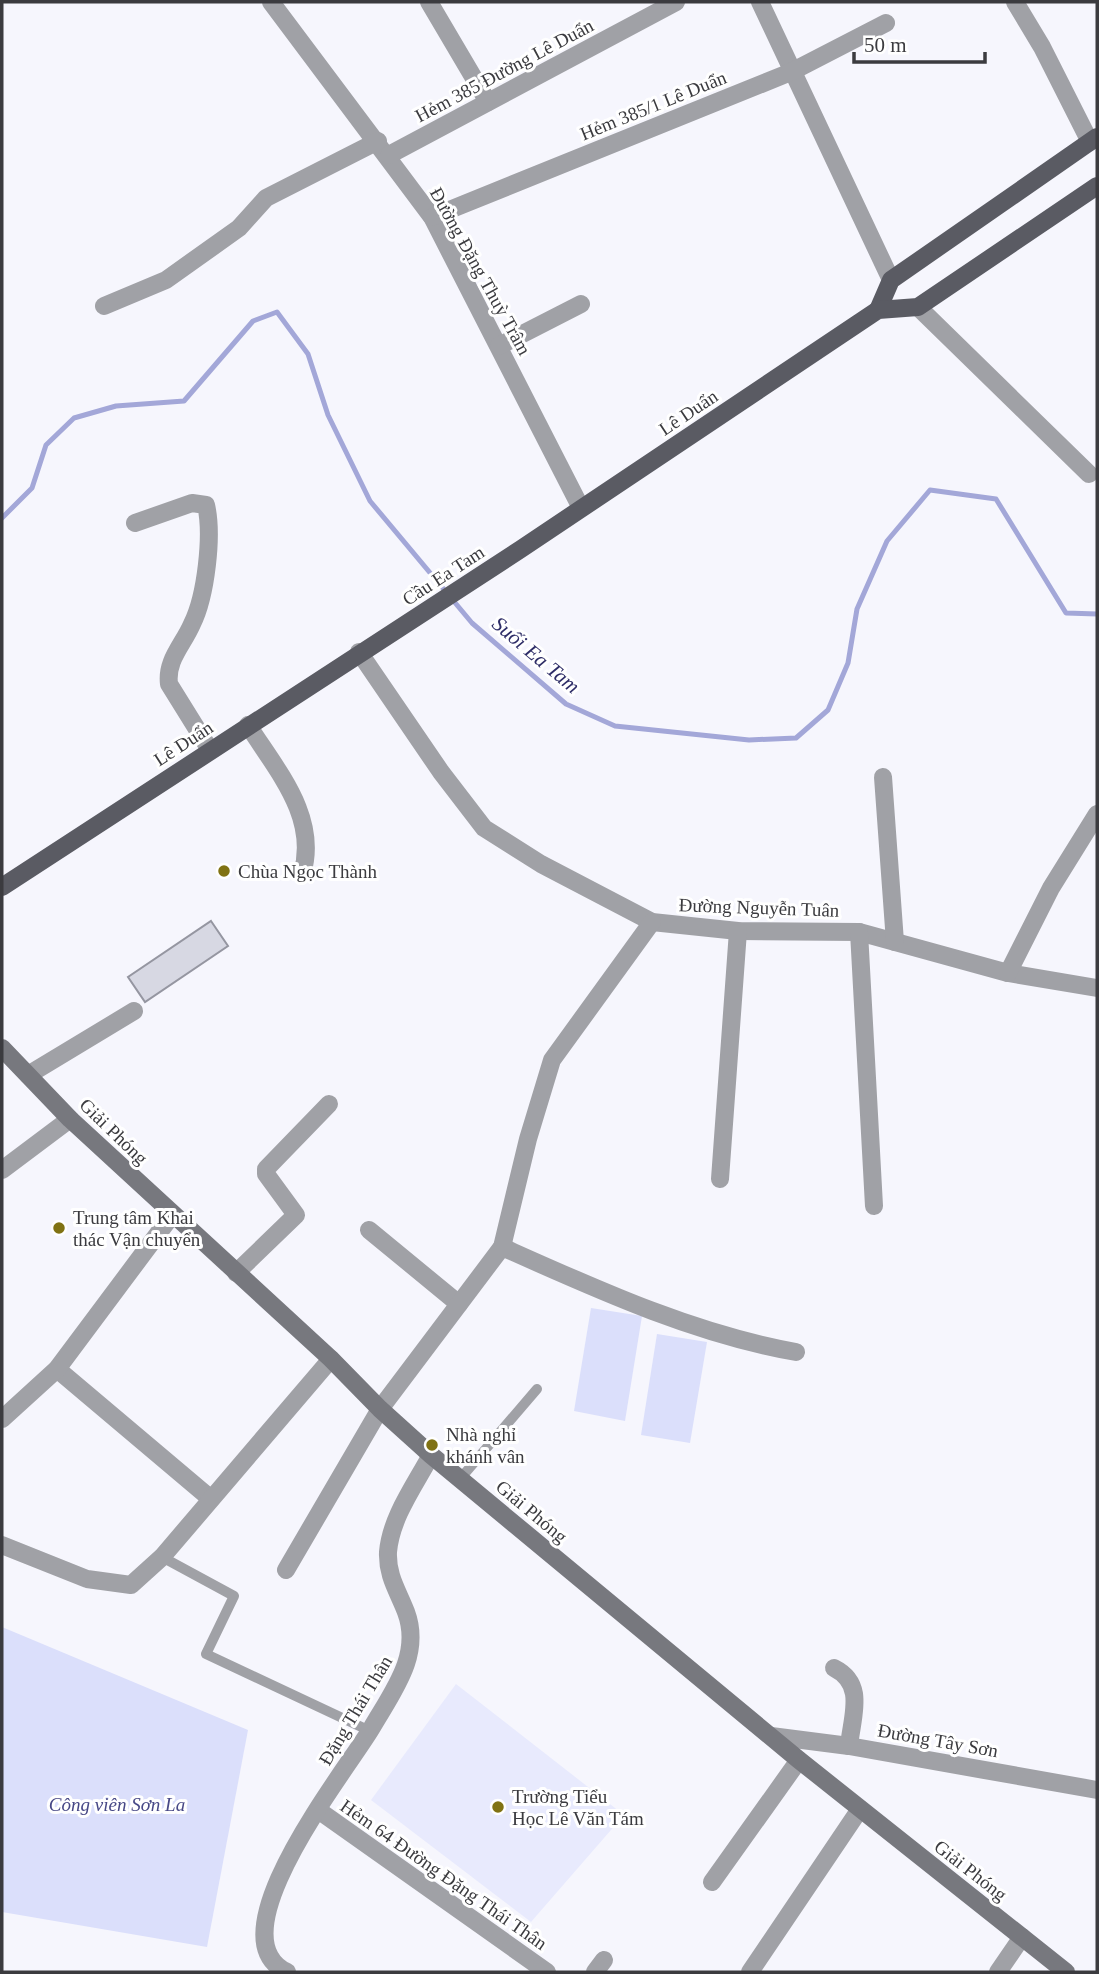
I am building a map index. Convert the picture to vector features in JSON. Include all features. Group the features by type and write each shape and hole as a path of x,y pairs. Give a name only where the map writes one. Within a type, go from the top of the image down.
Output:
{"main road":[{"path":"878,310 891,280 1094,140"},
{"name":"Lê Duẩn","path":"521,549 878,310 918,307 1097,186"},
{"name":"Cầu Ea Tam","path":"388,636 521,549"},
{"name":"Lê Duẩn","path":"2,887 359,652 388,636"}],"street":[{"name":"Đường Đặng Thuỳ Trâm","path":"271,2 383,148 432,217 582,508"},
{"path":"429,2 488,102"},
{"name":"Hẻm 385 Đường Lê Duẩn","path":"104,306 166,280 239,228 266,198 488,102 676,2"},
{"path":"760,2 891,280"},
{"path":"1014,2 1094,140"},
{"name":"Hẻm 385/1 Lê Duẩn","path":"432,217 791,72 886,23"},
{"path":"499,346 581,304"},
{"path":"918,307 1089,474"},
{"path":"135,523 192,503 206,505 208,542 198,608 169,663 168,674 169,684 210,750"},
{"name":"Đường Nguyễn Tuân","path":"359,652 484,828 541,864 652,922 738,932 859,932 1008,973 1097,988"},
{"path":"248,725 299,807 308,843 302,874"},
{"path":"883,777 895,942"},
{"path":"1008,973 1051,888 1097,814"},
{"path":"286,1570 380,1409 502,1247 528,1139 552,1060 652,922"},
{"path":"720,1179 738,932"},
{"path":"859,932 874,1206"},
{"path":"28,1075 134,1010"},
{"name":"Giải Phóng","path":"2,1048 70,1119 331,1359 380,1409 431,1455 799,1760 1066,1972"},
{"path":"236,1273 296,1215 266,1174 266,1169 329,1104"},
{"path":"2,1170 70,1119"},
{"path":"2,1419 57,1369 172,1214"},
{"path":"369,1230 459,1304"},
{"path":"502,1247 612,1296 760,1346 796,1352"},
{"path":"2,1545 87,1579 131,1585 162,1557 331,1359"},
{"path":"57,1369 211,1499"},
{"name":"Đặng Thái Thân","path":"287,1972 278,1968 265,1950 264,1921 293,1848 370,1731 410,1659 413,1634 389,1575 388,1550 395,1521 431,1455"},
{"path":"834,1668 847,1675 855,1691 849,1746"},
{"name":"Đường Tây Sơn","path":"771,1737 849,1746 1097,1790"},
{"path":"712,1882 799,1760"},
{"path":"750,1972 860,1809"},
{"name":"Hẻm 64 Đường Đặng Thái Thân","path":"318,1810 547,1972"},
{"path":"998,1972 1022,1937"}],"lane":[{"path":"460,1479 537,1389"},
{"path":"162,1557 234,1596 206,1654 370,1731"}],"shaded area":[{"name":"Trường Tiểu Học Lê Văn Tám","path":"456,1684 624,1815 531,1922 371,1800"}],"green space":[{"path":"591,1308 642,1316 625,1421 574,1411"},
{"path":"657,1334 707,1342 690,1443 641,1435"},
{"name":"Công viên Sơn La","path":"2,1627 248,1730 207,1947 2,1912"}],"building":[{"path":"211,921 228,946 145,1002 128,977"}],"waterway":[{"name":"Suối Ea Tam","path":"2,518 32,488 46,445 74,418 116,406 184,401 253,321 277,312 308,354 328,415 370,501 472,623 566,704 615,726 749,740 796,738 828,710 848,663 857,609 887,541 930,490 996,499 1066,613 1097,614"}],"place":[{"name":"Chùa Ngọc Thành","path":"224,871"},
{"name":"Trung tâm Khai thác Vận chuyển","path":"59,1228"},
{"name":"Nhà nghỉ khánh vân","path":"432,1445"},
{"name":"Trường Tiểu Học Lê Văn Tám","path":"498,1807"}]}
